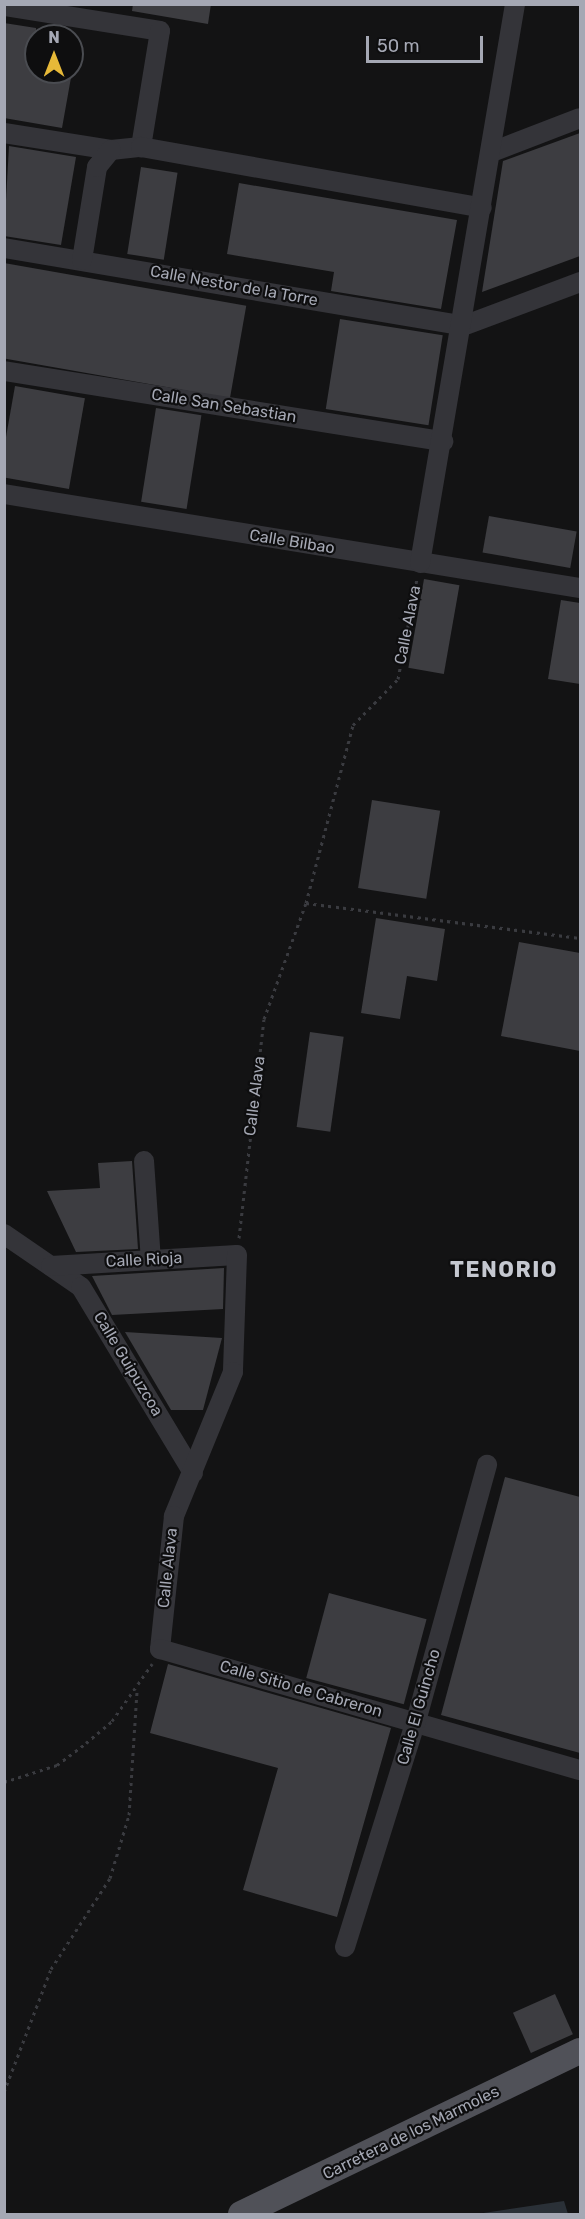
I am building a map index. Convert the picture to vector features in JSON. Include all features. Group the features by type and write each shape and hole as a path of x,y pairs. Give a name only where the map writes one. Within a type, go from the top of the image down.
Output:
{"main road":[{"name":"Carretera de los Marmoles","path":"241,2214 580,2051"}],"street":[{"path":"420,563 463,326 515,4"},
{"path":"4,6 95,12 160,31 141,147"},
{"path":"492,152 580,118"},
{"path":"4,133 111,150 141,147 482,208"},
{"path":"82,260 97,167 111,150"},
{"name":"Calle Nestor de la Torre","path":"4,248 463,326"},
{"path":"463,326 580,282"},
{"name":"Calle San Sebastian","path":"4,371 442,441"},
{"name":"Calle Bilbao","path":"4,494 580,588"},
{"path":"144,1161 151,1260"},
{"name":"Calle Guipuzcoa","path":"4,1234 81,1287 193,1473"},
{"name":"Calle Rioja","path":"51,1266 237,1255"},
{"name":"Calle Alava","path":"160,1649 174,1516 233,1372 237,1255"},
{"name":"Calle El Guincho","path":"345,1947 416,1721 487,1465"},
{"name":"Calle Sitio de Cabreron","path":"160,1649 580,1770"}],"path":[{"name":"Calle Alava","path":"237,1255 264,1019 306,903 353,725 398,679 420,563"},
{"path":"306,903 580,938"},
{"path":"4,1782 57,1765 112,1721 137,1690 160,1649"},
{"path":"4,2092 51,1969 110,1878 129,1815 137,1690"}],"shaded area":[{"path":"564,2201 568,2214 477,2214"}],"building":[{"path":"133,4 211,4 208,24 132,11"},
{"path":"4,23 24,26 24,84 70,84 62,128 4,118"},
{"path":"580,133 580,256 482,292 503,161"},
{"path":"9,146 76,157 61,245 4,236"},
{"path":"141,167 178,173 164,260 127,254"},
{"path":"239,183 457,220 441,309 331,291 334,272 227,254"},
{"path":"4,263 246,306 230,398 4,358"},
{"path":"340,319 443,335 428,425 326,409"},
{"path":"15,386 85,398 69,489 4,477 4,448"},
{"path":"156,408 201,415 187,509 141,502"},
{"path":"489,516 577,531 570,568 483,552"},
{"path":"424,579 459,585 444,674 408,668"},
{"path":"561,600 580,603 580,684 548,679"},
{"path":"372,800 440,811 426,899 358,888"},
{"path":"376,918 445,929 437,981 407,976 400,1019 361,1013"},
{"path":"519,942 580,953 580,1051 501,1036"},
{"path":"310,1032 344,1037 330,1132 297,1127"},
{"path":"132,1161 138,1249 76,1252 47,1191 100,1188 98,1163"},
{"path":"224,1268 223,1309 112,1315 92,1276"},
{"path":"125,1332 222,1338 203,1410 171,1410"},
{"path":"505,1477 580,1497 580,1753 441,1715"},
{"path":"329,1593 427,1619 404,1704 306,1678"},
{"path":"168,1664 391,1728 337,1917 243,1890 278,1768 150,1733"},
{"path":"555,1994 573,2034 531,2053 513,2013"}],"district":[{"name":"TENORIO","path":"504,1270"}]}
